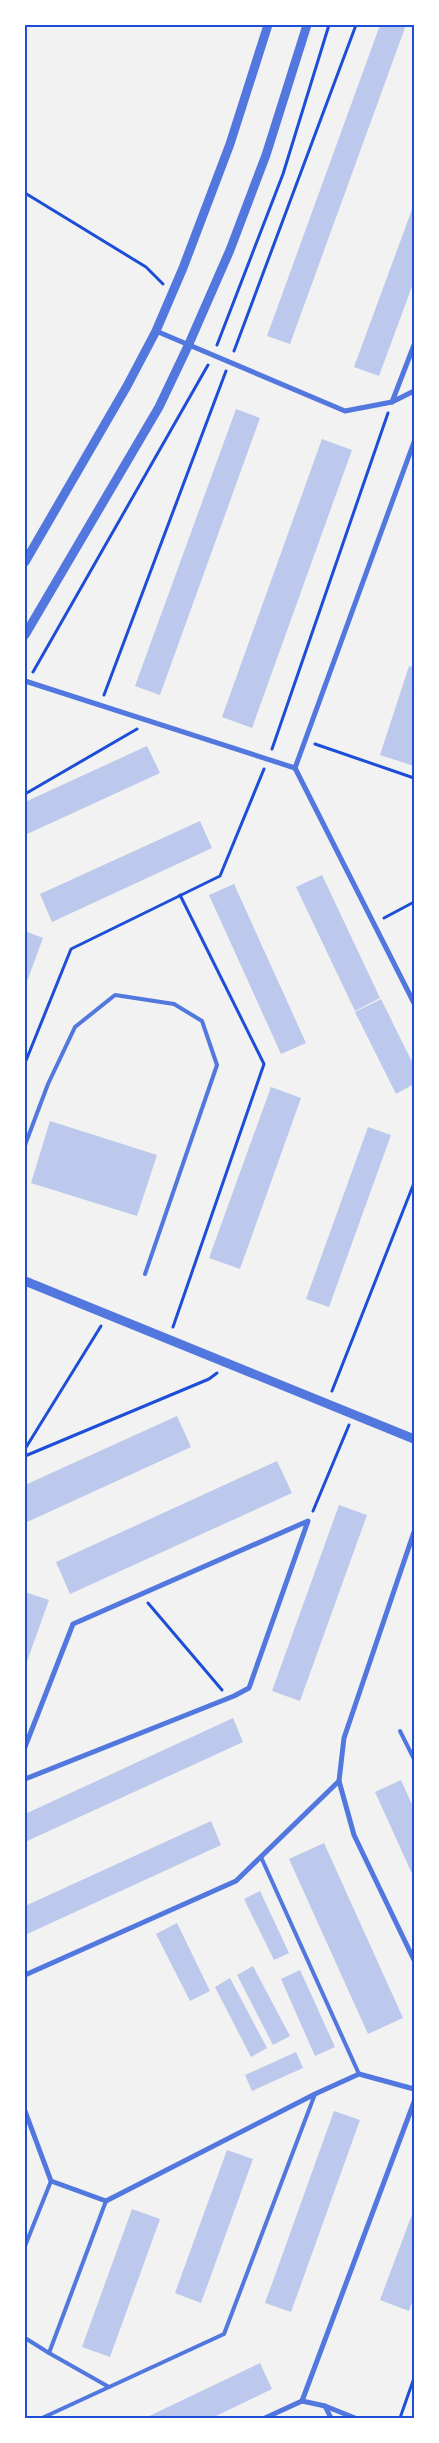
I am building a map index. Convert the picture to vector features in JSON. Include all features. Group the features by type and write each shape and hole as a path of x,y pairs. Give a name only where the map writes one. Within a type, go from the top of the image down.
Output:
{"street":[{"path":"25,562 128,386 156,331 230,144 268,25"},
{"path":"25,634 159,407 188,346 230,250 275,128 307,25"},
{"path":"156,331 345,411 392,402 414,391"},
{"path":"392,402 414,345"},
{"path":"295,768 414,442"},
{"path":"25,681 295,768 414,1003"},
{"path":"25,1281 414,1439"},
{"path":"25,1747 74,1624 308,1521"},
{"path":"25,1779 249,1688 308,1521"},
{"path":"414,1532 344,1738 339,1781 354,1835 414,1960"},
{"path":"25,1974 236,1881 339,1781"},
{"path":"25,2111 51,2181 106,2201 315,2094 359,2074 414,2089"},
{"path":"302,2401 414,2102"},
{"path":"265,2418 302,2401 325,2406 356,2418"},
{"path":"325,2406 331,2418"}],"lane":[{"path":"25,1145 48,1084 75,1027 115,994 174,1004 202,1022 217,1065 145,1274"},
{"path":"400,1731 414,1759"},
{"path":"261,1858 359,2074"},
{"path":"42,2418 224,2334 315,2094"},
{"path":"25,2246 51,2181"},
{"path":"49,2353 106,2201"},
{"path":"25,2338 109,2387"}],"path":[{"path":"25,193 146,267 172,294"},
{"path":"25,794 150,721"},
{"path":"305,741 414,778"},
{"path":"169,1339 264,1064 180,895"},
{"path":"374,924 414,902"},
{"path":"328,1404 414,1183"},
{"path":"25,1450 108,1315"},
{"path":"25,1456 209,1380 228,1363"},
{"path":"308,1521 353,1414"},
{"path":"141,1595 228,1698"},
{"path":"400,2418 414,2378"}],"building":[{"path":"380,25 406,25 290,344 267,336"},
{"path":"414,204 414,281 379,376 354,367"},
{"path":"236,409 260,418 160,695 135,686"},
{"path":"322,439 352,450 252,728 222,717"},
{"path":"409,666 414,667 414,766 380,755"},
{"path":"147,746 160,773 25,835 25,802"},
{"path":"200,821 212,848 52,922 40,894"},
{"path":"322,875 380,998 355,1011 296,887"},
{"path":"234,884 306,1043 281,1054 209,895"},
{"path":"25,931 43,938 25,987"},
{"path":"381,999 414,1066 414,1084 396,1094 355,1012"},
{"path":"271,1087 301,1098 240,1269 209,1258"},
{"path":"50,1121 157,1155 137,1216 31,1183"},
{"path":"368,1127 391,1135 329,1307 306,1299"},
{"path":"177,1416 191,1447 25,1523 25,1485"},
{"path":"277,1461 292,1493 70,1594 56,1562"},
{"path":"339,1505 367,1515 300,1701 272,1691"},
{"path":"25,1592 49,1600 25,1667"},
{"path":"233,1718 243,1742 25,1842 25,1814"},
{"path":"401,1780 414,1809 414,1878 375,1792"},
{"path":"211,1821 221,1845 25,1935 25,1906"},
{"path":"324,1843 403,2018 368,2034 289,1859"},
{"path":"260,1891 289,1953 274,1960 244,1899"},
{"path":"177,1923 210,1991 190,2001 156,1934"},
{"path":"253,1966 290,2036 273,2045 237,1975"},
{"path":"300,1970 335,2047 315,2056 281,1979"},
{"path":"230,1978 267,2048 251,2057 215,1987"},
{"path":"296,2052 303,2068 252,2091 245,2075"},
{"path":"334,2111 360,2120 291,2312 265,2303"},
{"path":"227,2150 253,2159 201,2303 175,2293"},
{"path":"132,2209 160,2219 110,2357 82,2347"},
{"path":"414,2209 414,2297 409,2311 380,2300"},
{"path":"260,2363 272,2389 212,2418 145,2418"}]}
